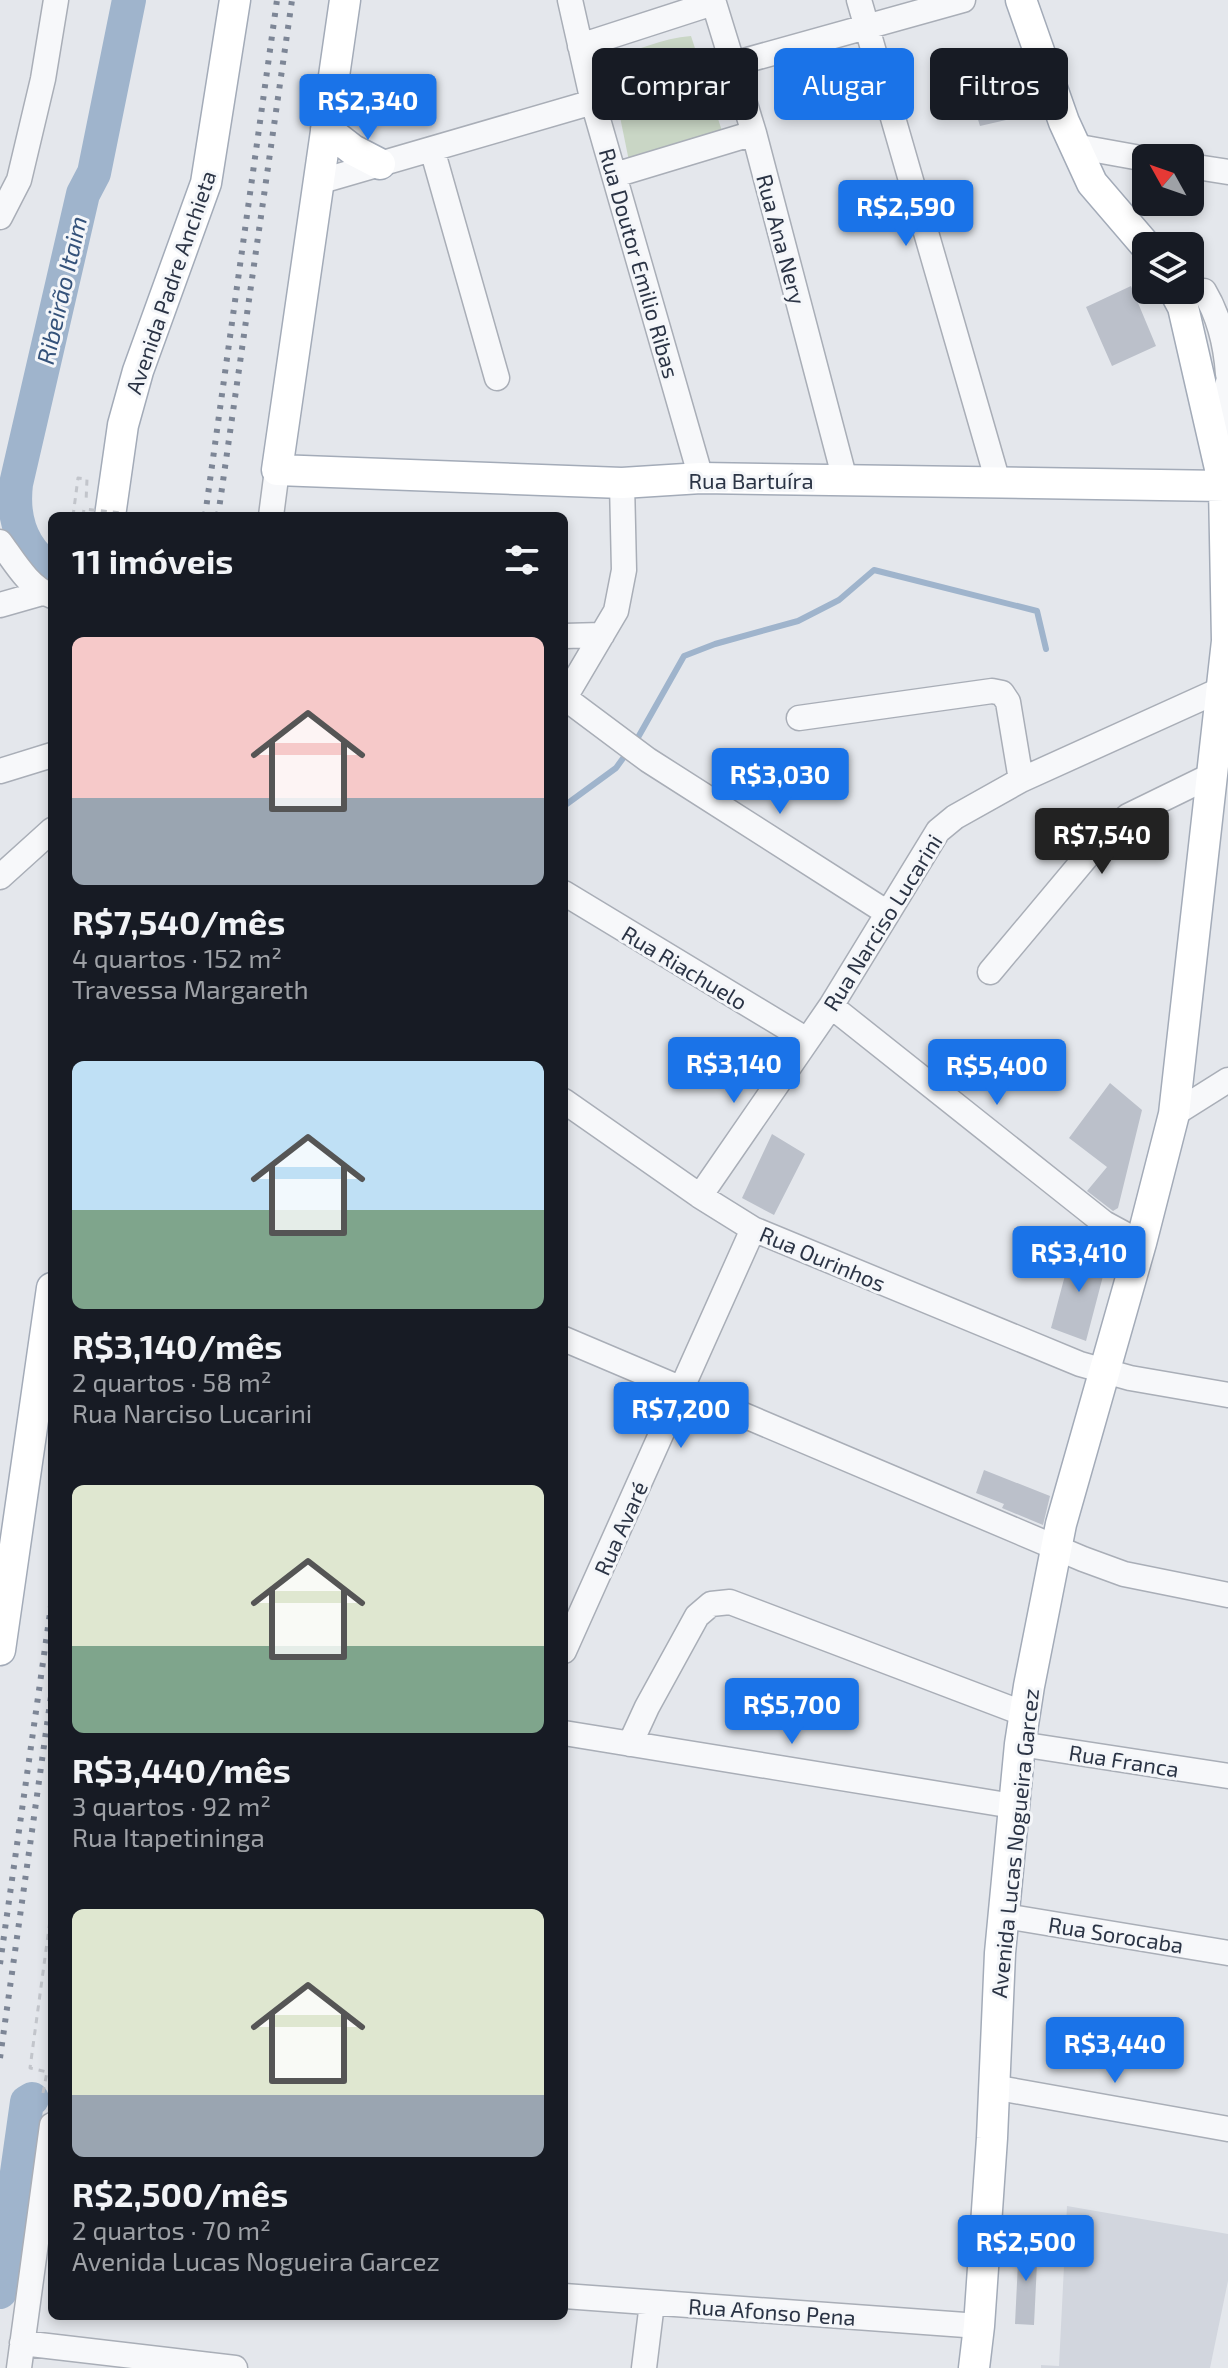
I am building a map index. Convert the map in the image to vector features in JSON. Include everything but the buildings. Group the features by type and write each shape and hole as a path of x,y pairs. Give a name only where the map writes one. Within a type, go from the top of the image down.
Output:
{"main road":[{"name":"Avenida Padre Anchieta","path":"98,509 138,371 206,183 235,0"},
{"path":"277,470 347,0"},
{"path":"1021,0 1074,146 1092,183 1134,232"},
{"path":"326,129 353,150 380,164"},
{"name":"Avenida Lucas Nogueira Garcez","path":"974,2368 1013,1806 1020,1744 1056,1548 1174,1114 1227,642 1226,486 1184,304"},
{"name":"Rua Bartuíra","path":"277,470 622,483 701,478 1226,486"},
{"path":"0,1650 48,1316"}],"street":[{"path":"0,217 9,175 43,79 56,0"},
{"name":"Rua Doutor Emilio Ribas","path":"570,0 592,98"},
{"path":"859,0 998,482"},
{"path":"758,57 963,0"},
{"path":"580,46 713,2"},
{"name":"Rua Ana Nery","path":"713,2 728,48"},
{"path":"318,182 592,102"},
{"name":"Rua Doutor Emilio Ribas","path":"598,120 701,478"},
{"name":"Rua Ana Nery","path":"750,120 845,480"},
{"path":"615,175 754,133"},
{"path":"1074,146 1132,156"},
{"path":"432,149 497,378"},
{"path":"1204,168 1228,172"},
{"path":"1204,294 1228,304"},
{"path":"1204,299 1213,306 1228,374"},
{"path":"1216,447 1228,382"},
{"path":"272,512 277,470"},
{"path":"568,691 616,611 624,570 622,483"},
{"path":"0,542 22,572 47,594"},
{"path":"0,605 47,594"},
{"path":"568,636 602,635"},
{"name":"Rua Narciso Lucarini","path":"700,1196 831,1006 938,831 955,817 1021,780 1222,689"},
{"path":"799,718 992,691 1002,693 1008,702 1021,780"},
{"path":"568,701 648,760 886,912"},
{"path":"0,771 48,759"},
{"path":"990,972 1103,837 1128,816 1212,775"},
{"path":"0,877 48,834"},
{"name":"Rua Riachuelo","path":"568,895 807,1040"},
{"path":"831,1006 1104,1223 1141,1243"},
{"path":"1174,1114 1228,1080"},
{"name":"Rua Ourinhos","path":"568,1111 753,1229 1104,1372 1228,1395"},
{"name":"Rua Avaré","path":"568,1642 753,1229"},
{"path":"568,1341 1056,1548 1124,1574 1228,1595"},
{"path":"630,1744 697,1616 711,1604 722,1601 1025,1714"},
{"path":"568,1734 1013,1806"},
{"name":"Rua Franca","path":"1020,1744 1228,1776"},
{"name":"Rua Sorocaba","path":"1005,1916 1228,1953"},
{"path":"993,2087 1228,2129"},
{"path":"19,2368 44,2250 48,2188"},
{"name":"Rua Afonso Pena","path":"568,2296 979,2326"},
{"path":"644,2368 652,2303"},
{"path":"22,2343 235,2368"}],"path":[{"path":"74,512 78,478 87,479 98,509"},
{"path":"84,512 84,509 112,512"},
{"path":"43,2093 47,2072 30,2068 48,1935"}],"shaded area":[{"path":"1067,2206 1228,2234 1228,2281 1210,2368 1041,2368 1041,2365 1059,2366"}],"green space":[{"path":"691,36 695,48 640,48 660,42"},
{"path":"621,120 718,120 722,131 629,161"}],"waterway":[{"name":"Ribeirão Itaim","path":"48,567 33,553 21,532 16,509 16,484 83,194 94,173 129,0"},
{"path":"636,741 684,656 798,621 839,600 874,570 1037,611 1046,649"},
{"path":"568,803 616,768 629,750"},
{"name":"Ribeirão Itaim","path":"0,2292 27,2102 32,2099"}],"railway":[{"path":"206,512 277,0"},
{"path":"219,512 292,0"},
{"path":"0,1964 48,1627"},
{"path":"0,2058 48,1717"}]}
